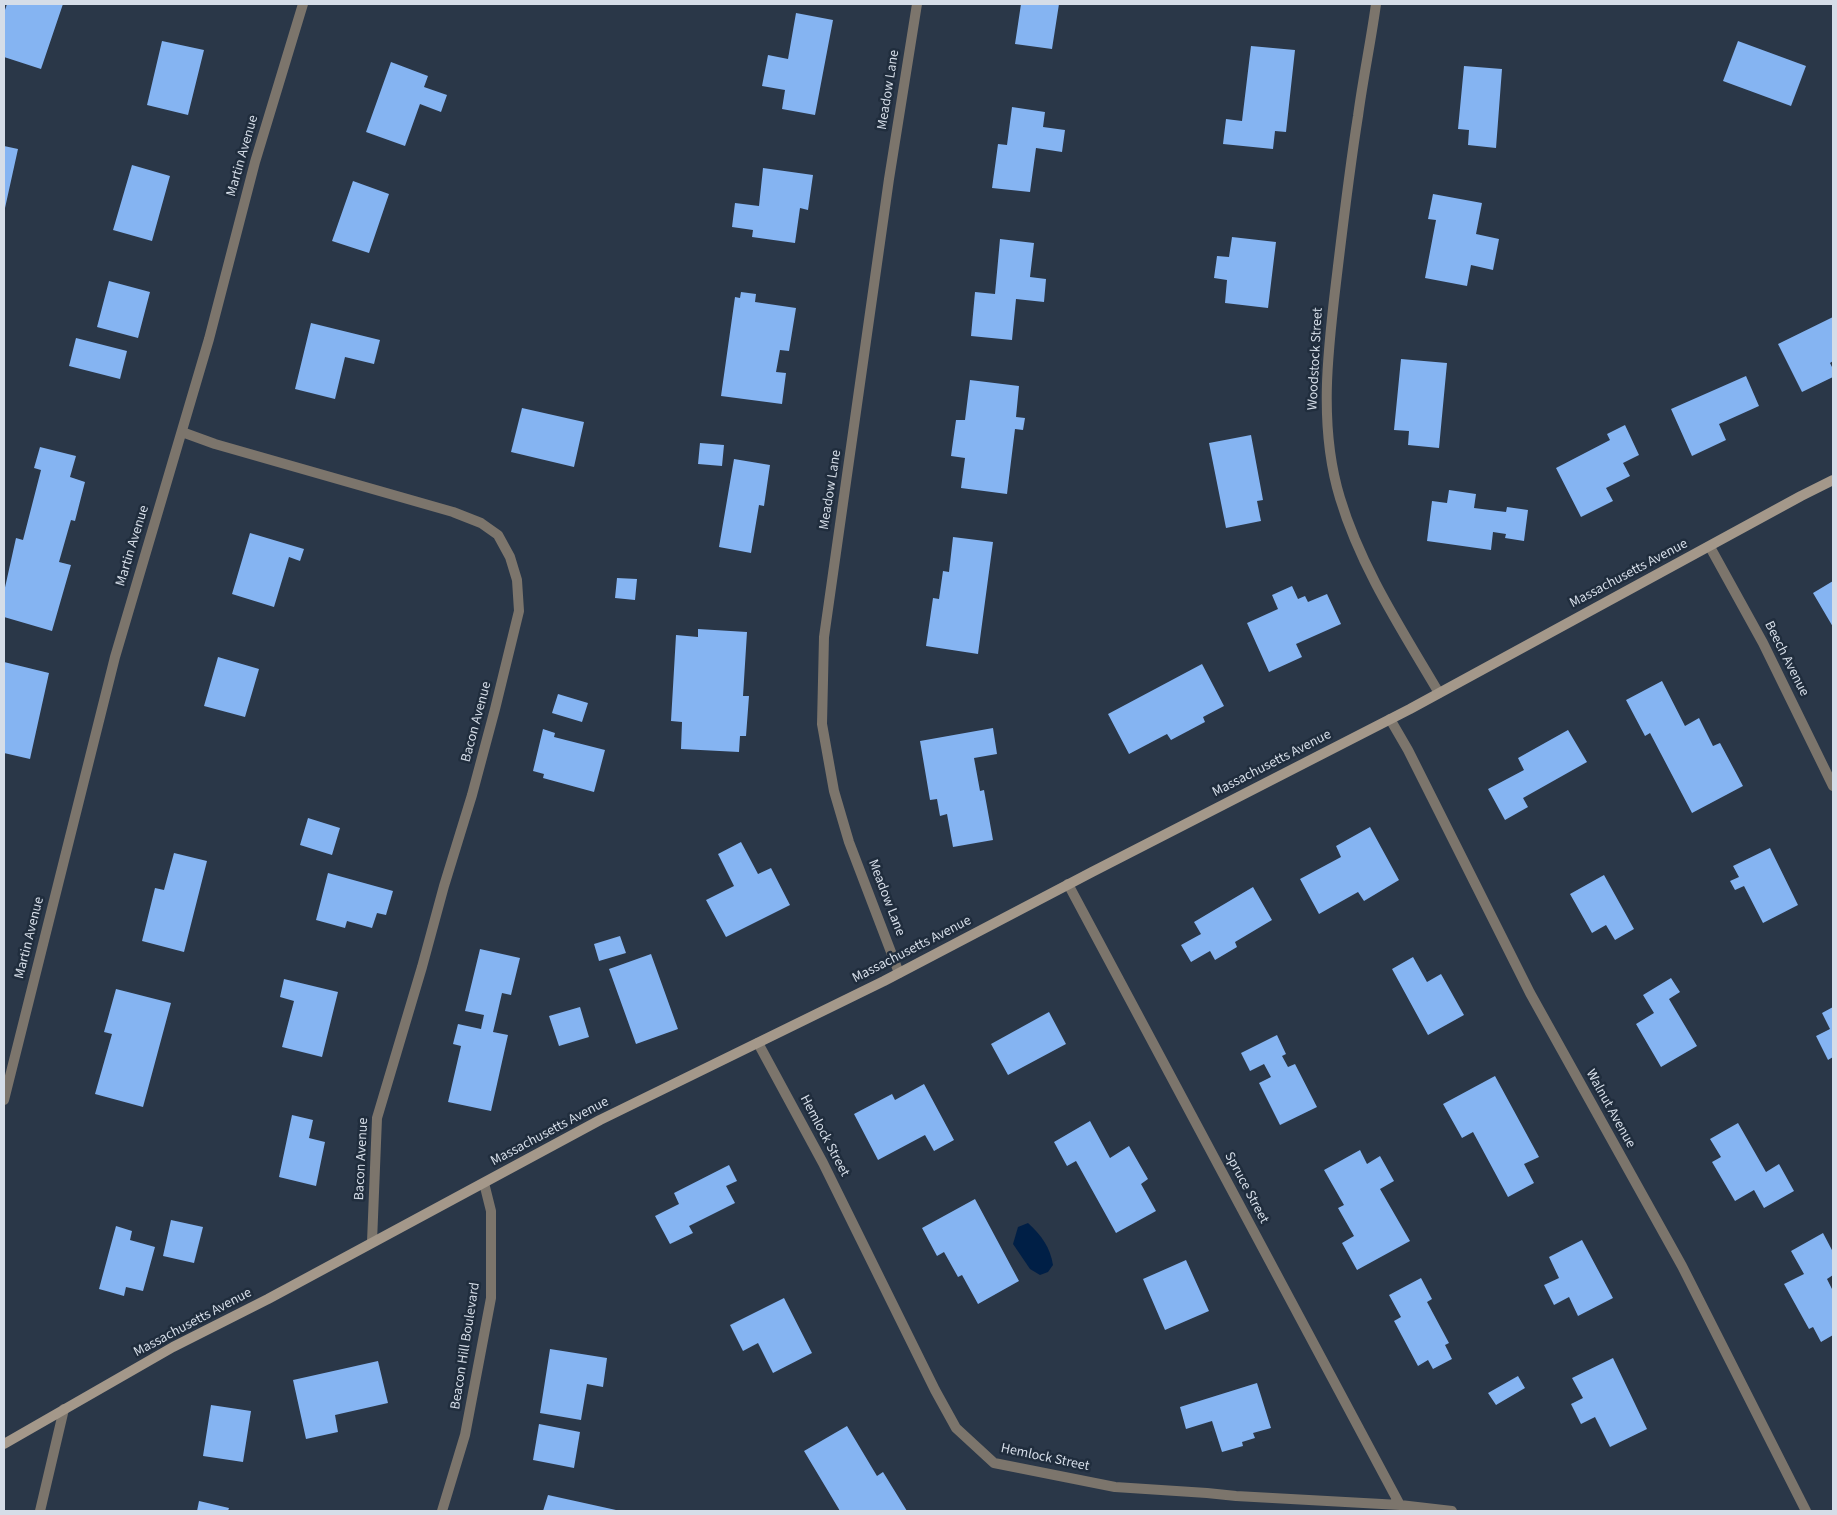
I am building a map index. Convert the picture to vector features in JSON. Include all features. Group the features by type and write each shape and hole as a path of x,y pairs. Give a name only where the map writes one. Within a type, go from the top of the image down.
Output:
{"main road":[{"name":"Massachusetts Avenue","path":"4,1444 173,1347 268,1299 600,1120 899,972 1390,719 1833,480"}],"street":[{"name":"Martin Avenue","path":"4,1100 108,679 209,339 255,162 303,4"},
{"name":"Meadow Lane","path":"899,972 848,842 834,791 822,724 824,637 917,4"},
{"name":"Woodstock Street","path":"1376,4 1358,116 1334,301 1328,372 1327,419 1331,459 1340,497 1354,539 1377,586 1439,693"},
{"name":"Bacon Avenue","path":"182,432 215,444 453,512 481,523 498,535 510,557 517,580 519,611 495,708 472,795 377,1118 372,1242"},
{"name":"Beech Avenue","path":"1710,547 1763,643 1833,786"},
{"name":"Walnut Avenue","path":"1390,719 1408,750 1530,993 1720,1338 1806,1511"},
{"name":"Spruce Street","path":"1068,884 1400,1505"},
{"name":"Hemlock Street","path":"758,1043 823,1162 935,1390 956,1428 994,1463 1115,1487 1400,1505 1452,1511"},
{"name":"Beacon Hill Boulevard","path":"442,1511 465,1435 491,1298 491,1211 484,1183"},
{"path":"40,1511 64,1409"}],"water":[{"path":"1028,1223 1045,1242 1052,1259 1053,1265 1048,1272 1040,1275 1030,1269 1013,1244 1018,1227"}],"building":[{"path":"7,4 63,4 41,69 4,57 4,13"},
{"path":"1021,4 1059,4 1052,49 1015,44"},
{"path":"796,13 833,20 815,115 782,109 785,90 762,86 768,55 788,59"},
{"path":"162,41 204,50 188,115 147,105"},
{"path":"1738,41 1806,66 1791,106 1723,81"},
{"path":"1251,46 1295,50 1286,132 1275,131 1273,149 1223,144 1226,119 1242,121"},
{"path":"391,62 428,76 424,87 447,95 441,112 420,104 405,146 366,132"},
{"path":"1464,66 1502,69 1496,148 1468,145 1469,130 1458,129"},
{"path":"1012,107 1045,112 1043,127 1065,130 1062,152 1036,148 1030,192 992,188 998,144 1007,145"},
{"path":"4,146 18,149 5,208 4,208"},
{"path":"132,165 170,176 152,241 113,230"},
{"path":"763,168 813,175 808,210 800,208 795,243 752,237 753,230 732,227 735,203 759,206"},
{"path":"353,181 389,194 369,253 332,241"},
{"path":"1433,194 1482,203 1476,234 1499,239 1493,270 1471,265 1467,286 1425,278 1436,220 1428,219"},
{"path":"1232,237 1276,242 1268,308 1225,303 1227,280 1214,278 1217,256 1229,257"},
{"path":"1000,239 1034,243 1030,277 1046,279 1044,302 1016,299 1012,340 971,336 975,292 995,294"},
{"path":"109,281 150,292 138,338 97,327"},
{"path":"741,292 756,294 755,302 796,308 789,351 780,350 776,372 786,373 782,404 721,396 735,297 740,298"},
{"path":"1833,317 1833,361 1830,363 1833,369 1833,377 1802,392 1778,344"},
{"path":"311,323 380,340 374,364 345,357 335,399 295,389"},
{"path":"76,338 127,351 120,379 69,366"},
{"path":"1401,359 1447,363 1439,448 1408,445 1409,431 1394,430"},
{"path":"1746,376 1759,406 1719,424 1726,440 1692,456 1671,409"},
{"path":"970,380 1019,386 1016,417 1025,418 1023,430 1015,429 1007,494 961,488 965,458 951,456 956,420 965,420"},
{"path":"522,408 584,422 574,467 511,452"},
{"path":"1625,425 1639,455 1623,463 1630,476 1606,488 1613,501 1581,517 1556,468 1610,440 1607,434"},
{"path":"1251,435 1263,500 1257,501 1261,521 1226,528 1209,443"},
{"path":"700,443 724,445 722,466 698,464"},
{"path":"40,447 76,456 70,477 85,482 75,521 71,520 59,562 71,565 52,631 4,617 4,592 16,538 23,540 41,470 34,468"},
{"path":"734,459 770,465 764,506 759,505 751,553 719,547"},
{"path":"1449,490 1476,494 1474,508 1506,512 1507,507 1528,510 1524,541 1505,538 1506,534 1493,532 1491,550 1427,541 1432,501 1447,503"},
{"path":"250,533 304,549 300,561 289,557 274,607 232,594"},
{"path":"953,537 993,542 978,654 926,646 933,598 939,599 943,571 949,572"},
{"path":"617,578 637,579 635,600 615,598"},
{"path":"1833,581 1833,627 1813,593"},
{"path":"1292,586 1298,599 1305,596 1308,602 1327,594 1341,624 1296,644 1302,657 1269,672 1247,623 1278,609 1272,595"},
{"path":"698,629 747,632 743,696 749,696 746,736 740,736 739,752 681,749 682,722 671,721 676,635 698,637"},
{"path":"218,657 259,669 245,717 204,706"},
{"path":"4,662 49,673 30,759 4,753"},
{"path":"1202,664 1224,706 1203,717 1205,722 1171,740 1167,734 1129,754 1108,714"},
{"path":"1662,681 1685,726 1699,718 1713,746 1720,743 1743,786 1692,813 1650,733 1645,736 1626,700"},
{"path":"558,694 588,703 582,722 552,713"},
{"path":"993,728 997,754 974,758 980,791 984,790 993,840 953,847 947,814 940,816 937,799 930,800 920,741"},
{"path":"543,729 555,733 554,737 605,750 594,792 543,778 544,774 533,771"},
{"path":"1568,730 1587,762 1523,798 1528,807 1505,820 1488,789 1524,770 1518,758"},
{"path":"308,818 340,828 332,855 300,845"},
{"path":"1370,827 1399,880 1364,901 1358,892 1319,914 1300,879 1341,857 1336,846"},
{"path":"741,842 758,874 771,868 790,905 726,937 706,900 734,886 718,854"},
{"path":"1770,848 1798,905 1763,923 1744,886 1735,890 1730,881 1739,877 1733,866"},
{"path":"174,853 207,861 184,952 142,941 155,888 164,890"},
{"path":"328,873 393,891 386,915 377,913 372,928 347,921 345,928 316,920"},
{"path":"1604,875 1634,929 1615,940 1606,925 1592,933 1570,894"},
{"path":"1253,887 1272,920 1235,942 1237,947 1215,960 1210,951 1191,962 1181,945 1201,934 1194,922"},
{"path":"620,936 626,953 599,961 594,944"},
{"path":"480,949 520,958 511,995 502,993 493,1032 508,1035 491,1111 448,1102 461,1046 453,1044 458,1024 481,1029 484,1015 465,1011"},
{"path":"651,954 678,1029 636,1044 609,969"},
{"path":"1413,957 1427,982 1441,974 1464,1015 1428,1035 1392,969"},
{"path":"1671,978 1680,992 1669,999 1697,1046 1661,1067 1636,1024 1654,1013 1643,995"},
{"path":"284,979 338,992 322,1057 282,1047 294,1001 280,997"},
{"path":"116,989 171,1003 143,1107 95,1094 112,1034 104,1032"},
{"path":"580,1007 589,1037 559,1046 549,1016"},
{"path":"1833,1007 1833,1057 1828,1060 1816,1036 1830,1029 1822,1013"},
{"path":"1049,1012 1066,1044 1008,1075 991,1044"},
{"path":"1277,1035 1286,1054 1282,1056 1288,1067 1295,1064 1317,1107 1280,1125 1259,1083 1271,1077 1264,1064 1250,1071 1241,1053"},
{"path":"1495,1076 1539,1157 1524,1164 1534,1183 1508,1197 1473,1132 1462,1138 1443,1104"},
{"path":"924,1084 954,1140 934,1151 925,1135 878,1160 854,1114 892,1094 895,1100"},
{"path":"292,1115 313,1120 309,1138 325,1142 316,1186 279,1177"},
{"path":"1090,1121 1110,1158 1129,1146 1148,1179 1141,1184 1156,1211 1116,1233 1076,1161 1067,1166 1054,1142"},
{"path":"1738,1123 1766,1172 1779,1164 1794,1191 1764,1208 1754,1190 1735,1201 1712,1162 1721,1157 1710,1139"},
{"path":"1360,1150 1367,1164 1380,1156 1394,1181 1380,1189 1410,1241 1357,1270 1342,1243 1354,1236 1338,1208 1344,1205 1324,1170"},
{"path":"729,1165 737,1181 726,1186 735,1203 689,1226 693,1233 670,1244 655,1216 679,1204 674,1193"},
{"path":"975,1199 1019,1281 978,1304 962,1275 958,1277 944,1252 937,1256 922,1228"},
{"path":"171,1220 203,1227 194,1263 163,1256"},
{"path":"116,1226 132,1231 130,1240 155,1247 143,1291 126,1287 124,1296 99,1289"},
{"path":"1823,1233 1833,1252 1833,1275 1827,1279 1833,1291 1833,1335 1821,1342 1813,1327 1809,1329 1784,1284 1804,1274 1791,1251"},
{"path":"1582,1240 1613,1298 1578,1316 1569,1297 1554,1305 1544,1285 1559,1278 1549,1257"},
{"path":"1186,1260 1209,1311 1165,1330 1143,1279"},
{"path":"1421,1278 1432,1299 1427,1302 1449,1343 1445,1345 1452,1359 1433,1369 1428,1360 1418,1366 1394,1321 1401,1317 1389,1295"},
{"path":"784,1298 812,1353 773,1373 758,1343 743,1351 730,1325"},
{"path":"550,1349 607,1358 603,1387 587,1384 581,1420 540,1413"},
{"path":"1613,1358 1647,1429 1610,1447 1595,1417 1581,1424 1571,1404 1583,1398 1572,1378"},
{"path":"378,1361 388,1403 335,1415 338,1432 306,1439 293,1380"},
{"path":"1518,1376 1525,1388 1496,1405 1488,1393"},
{"path":"1257,1383 1271,1428 1253,1433 1255,1438 1242,1442 1243,1446 1222,1452 1212,1421 1186,1429 1180,1407"},
{"path":"211,1405 251,1411 243,1462 203,1456"},
{"path":"539,1424 580,1432 574,1468 533,1460"},
{"path":"847,1426 877,1476 883,1472 907,1511 840,1511 804,1451"},
{"path":"548,1495 616,1510 616,1511 543,1511"},
{"path":"199,1501 229,1508 228,1511 197,1511"}]}
